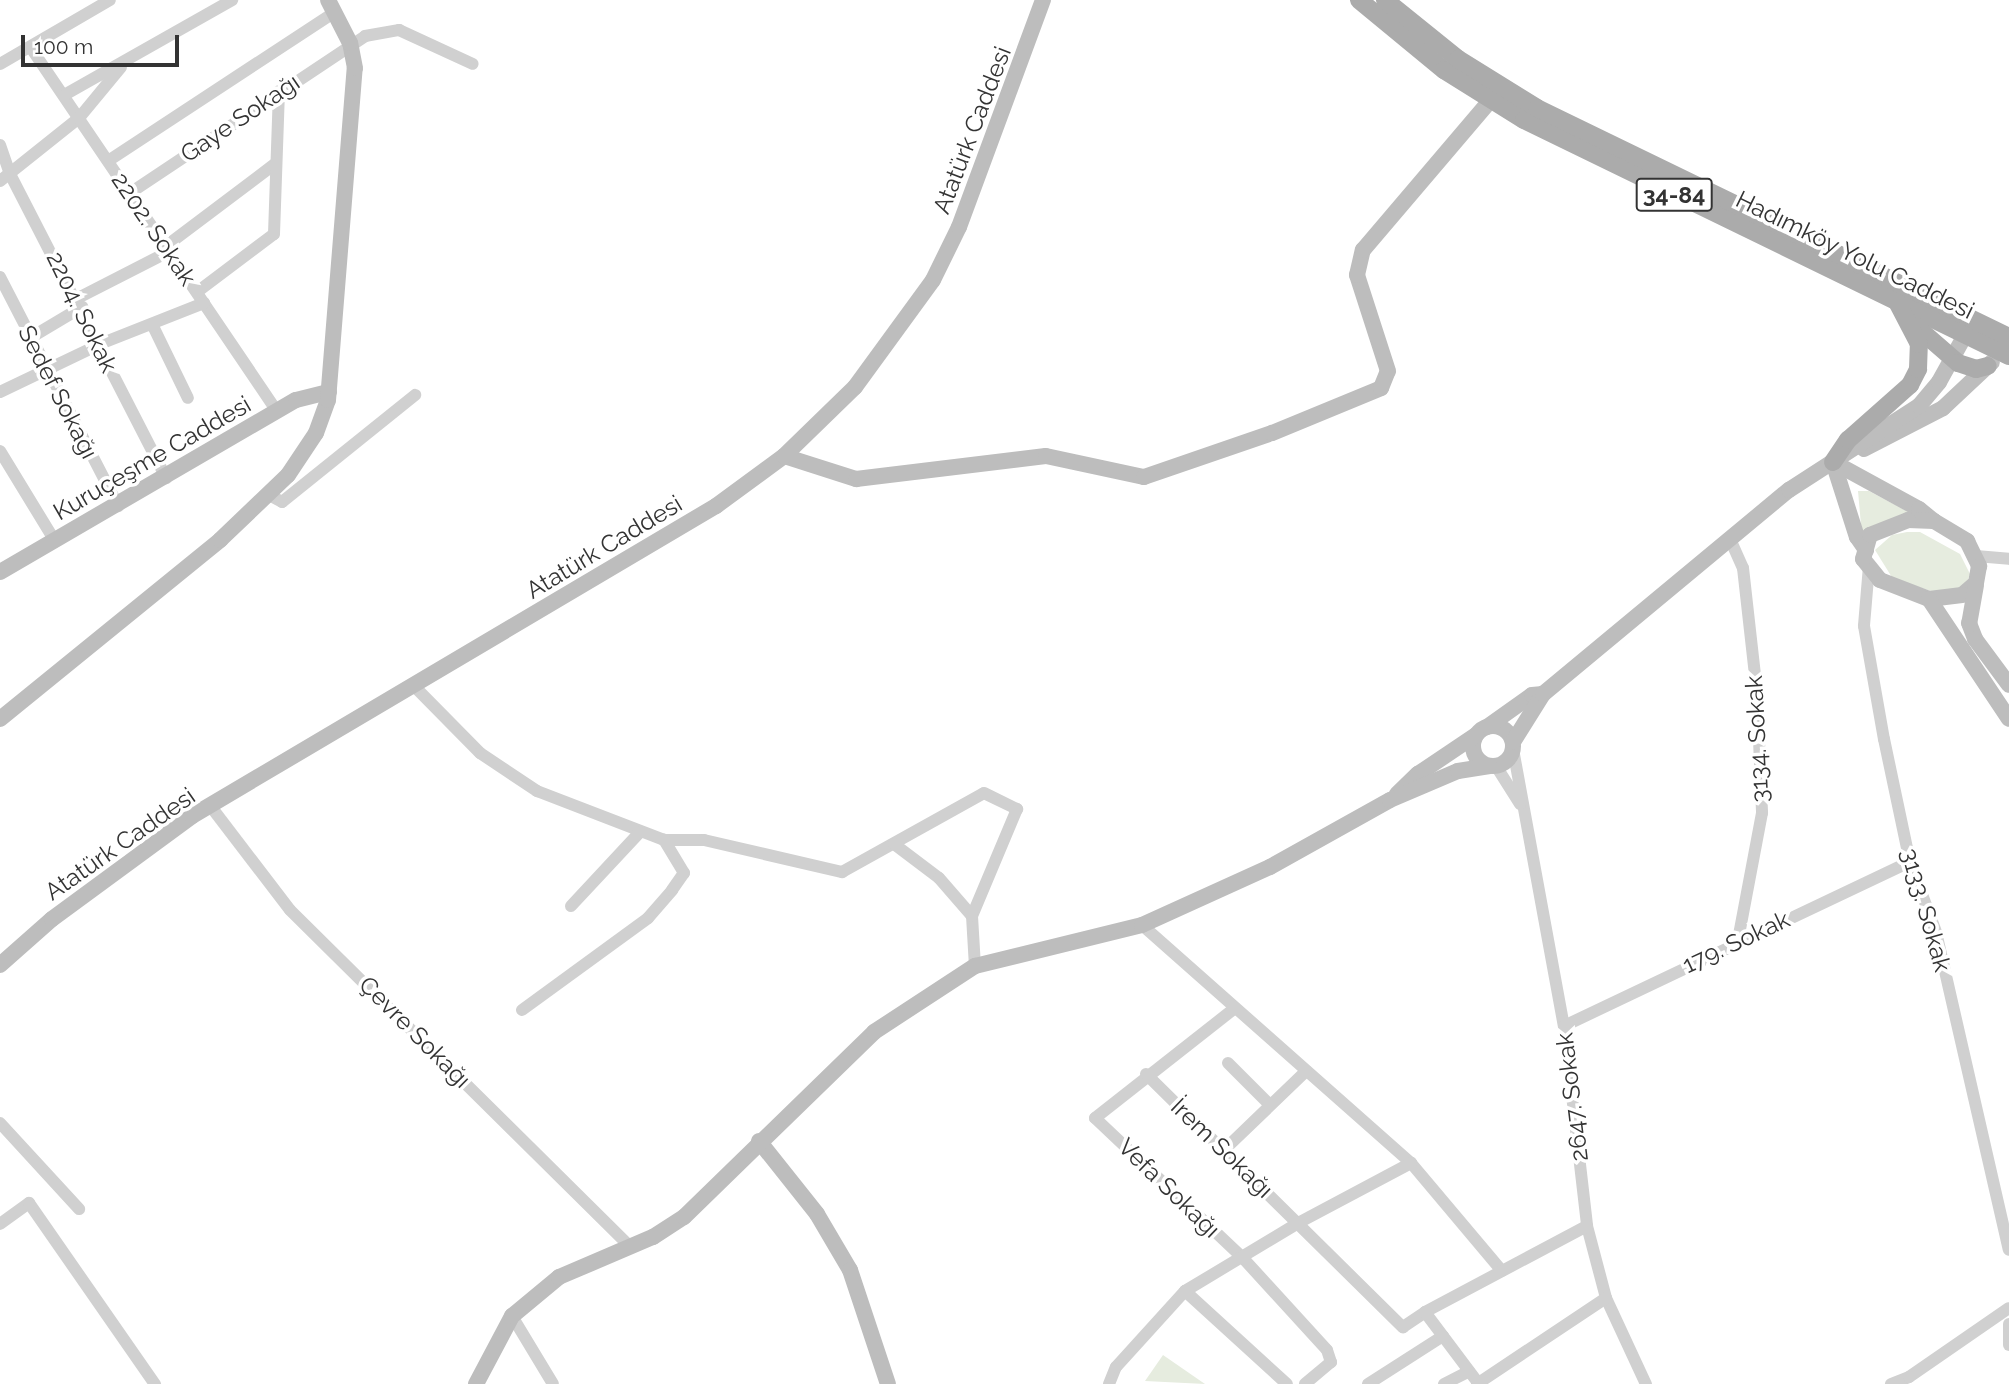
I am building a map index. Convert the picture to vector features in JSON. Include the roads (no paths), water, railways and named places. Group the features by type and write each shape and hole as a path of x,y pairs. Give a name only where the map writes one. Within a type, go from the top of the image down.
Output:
{"main road":[{"name":"Atatürk Caddesi","path":"0,965 63,911 192,816 212,808 716,506 784,456 855,387 933,280 959,227 1043,0"},
{"name":"Hadımköy Yolu Caddesi","path":"1359,0 1490,101 1965,335 1999,345"},
{"name":"Hadımköy Yolu Caddesi","path":"1385,0 1458,59 1537,108 1999,345"},
{"path":"0,719 108,634 269,495 316,433 329,392 355,68 350,43 332,6"},
{"path":"784,456 856,479 1046,456 1144,477 1272,433 1381,388 1388,371 1357,275 1363,250 1490,101"},
{"path":"1897,302 1910,320 1951,357 1970,368 1999,345"},
{"path":"1833,462 1848,440 1914,379 1921,357 1910,320"},
{"path":"476,1384 512,1316 559,1277 684,1217 759,1141 874,1032 975,965 1142,925 1270,867 1390,800 1458,771 1493,766 1507,760 1543,694 1789,490 1919,405 1939,382 1965,335 1999,345"},
{"path":"1833,462 1933,415 1999,345"},
{"name":"Kuruçeşme Caddesi","path":"0,572 118,506 277,411 313,393 329,392"},
{"path":"1833,462 1919,509 1967,541 1976,556 1976,583 1969,623 1975,639 2009,685"},
{"path":"1833,462 1857,537 1880,580 1929,599 1962,595 1976,583"},
{"path":"1868,558 1870,535 1889,525 1908,520 1934,521"},
{"path":"1929,599 2009,719"},
{"path":"1390,800 1418,774 1532,695 1543,694"},
{"path":"1482,731 1507,731 1513,746"},
{"path":"1482,731 1475,755 1493,766"},
{"path":"0,979 65,920 212,808"},
{"path":"759,1141 817,1214 850,1270 888,1384"}],"street":[{"path":"0,64 32,48 110,0"},
{"path":"66,94 232,0"},
{"path":"108,161 332,6"},
{"name":"Gaye Sokağı","path":"130,193 350,43 381,30 399,30 473,64"},
{"name":"2202. Sokak","path":"32,48 66,94 79,118 277,411"},
{"path":"5,177 79,118 126,61"},
{"path":"0,393 100,344 152,324 201,298 274,234 279,91"},
{"name":"2204. Sokak","path":"0,145 5,177 80,303 166,478"},
{"path":"30,338 80,303 168,249 275,164"},
{"name":"Sedef Sokağı","path":"0,276 118,506"},
{"path":"152,324 188,398"},
{"path":"269,495 282,502 415,395"},
{"path":"0,451 55,541"},
{"name":"3134. Sokak","path":"1730,539 1743,568 1756,692 1762,813 1738,940"},
{"path":"1976,556 2009,559"},
{"name":"3133. Sokak","path":"1868,558 1864,626 1910,862 1936,932 2009,1250"},
{"path":"415,687 480,753 537,791 639,832 664,839 704,840 842,872 984,793 1017,809 972,916 975,965"},
{"path":"1513,746 1521,782 1520,804"},
{"path":"1493,766 1520,804"},
{"name":"2647. Sokak","path":"1520,804 1564,1026 1587,1226 1606,1298 1646,1384"},
{"name":"Çevre Sokağı","path":"212,808 290,909 630,1245"},
{"path":"571,906 639,832"},
{"path":"522,1010 648,918 672,890 684,873 664,839"},
{"path":"894,844 939,878 972,916"},
{"name":"179. Sokak","path":"1564,1026 1738,940 1910,862"},
{"path":"1142,925 1410,1163 1502,1271"},
{"path":"1146,1074 1235,1008"},
{"path":"1228,1063 1270,1105"},
{"path":"1224,1150 1306,1071"},
{"name":"Vefa Sokağı","path":"1146,1074 1095,1118 1242,1257 1327,1350 1331,1362 1305,1384"},
{"name":"İrem Sokağı","path":"1146,1074 1300,1222 1403,1327 1425,1312"},
{"path":"0,1123 79,1209"},
{"path":"1109,1384 1116,1367 1185,1291 1300,1222 1410,1163"},
{"path":"0,1224 29,1203 155,1384"},
{"path":"1587,1226 1425,1312 1478,1384 1606,1298"},
{"path":"1185,1291 1287,1384"},
{"path":"1891,1384 1909,1377 2009,1308"},
{"path":"512,1316 553,1384"},
{"path":"2009,1324 2009,1345"},
{"path":"1368,1384 1443,1336"},
{"path":"1444,1384 1469,1371"}]}
